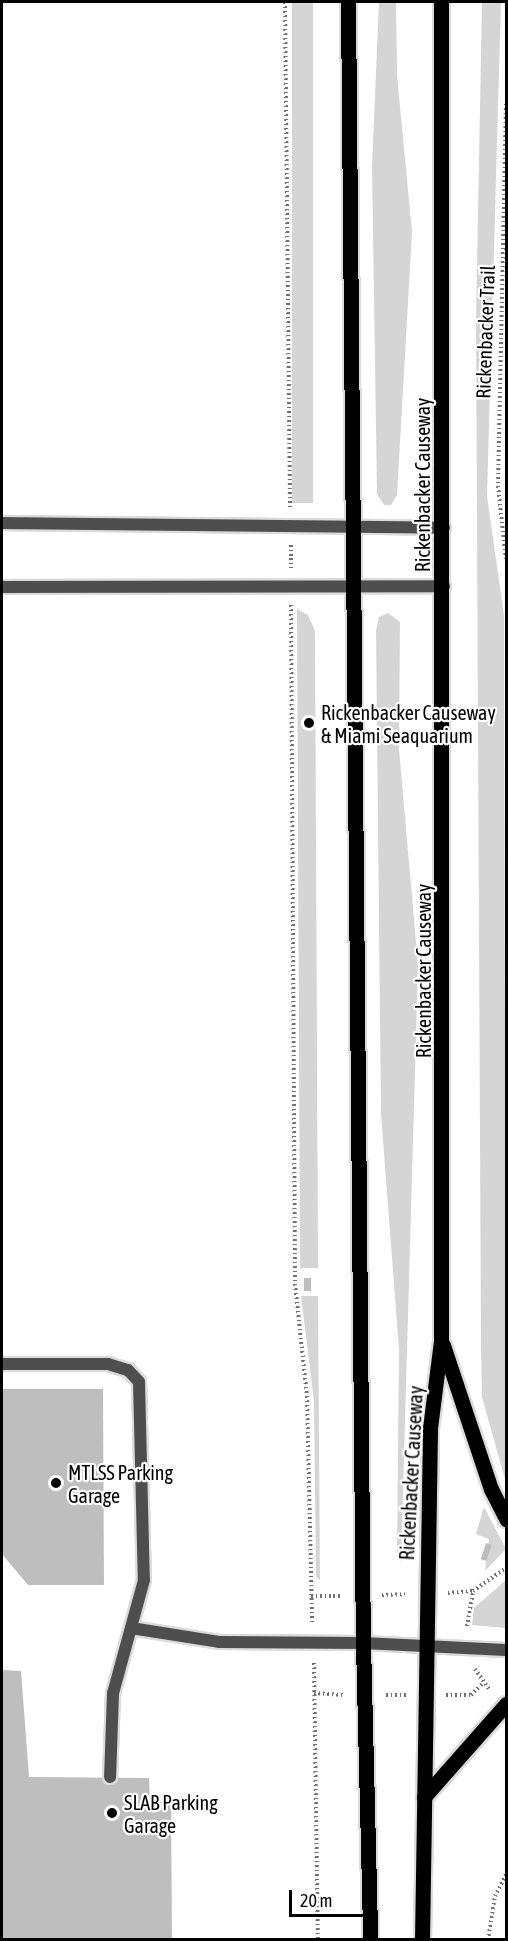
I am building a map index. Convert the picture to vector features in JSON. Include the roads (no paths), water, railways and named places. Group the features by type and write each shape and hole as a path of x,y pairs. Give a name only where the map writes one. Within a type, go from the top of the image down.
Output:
{"main road":[{"path":"348,2 350,525 357,725 363,1643 370,1940"},
{"name":"Rickenbacker Causeway","path":"423,1940 424,1695 430,1428 441,1341 444,528 441,2"},
{"path":"441,1341 491,1489 507,1519"},
{"path":"424,1797 501,1700"}],"street":[{"path":"2,523 290,523 444,528"},
{"path":"2,586 444,586"},
{"path":"2,1364 108,1364 128,1370 139,1382 144,1580 113,1693 110,1777"},
{"path":"131,1628 219,1642 363,1643 507,1650"}],"place":[{"name":"Rickenbacker Causeway & Miami Seaquarium","path":"309,723"},
{"name":"MTLSS Parking Garage","path":"56,1483"},
{"name":"SLAB Parking Garage","path":"112,1813"}]}
